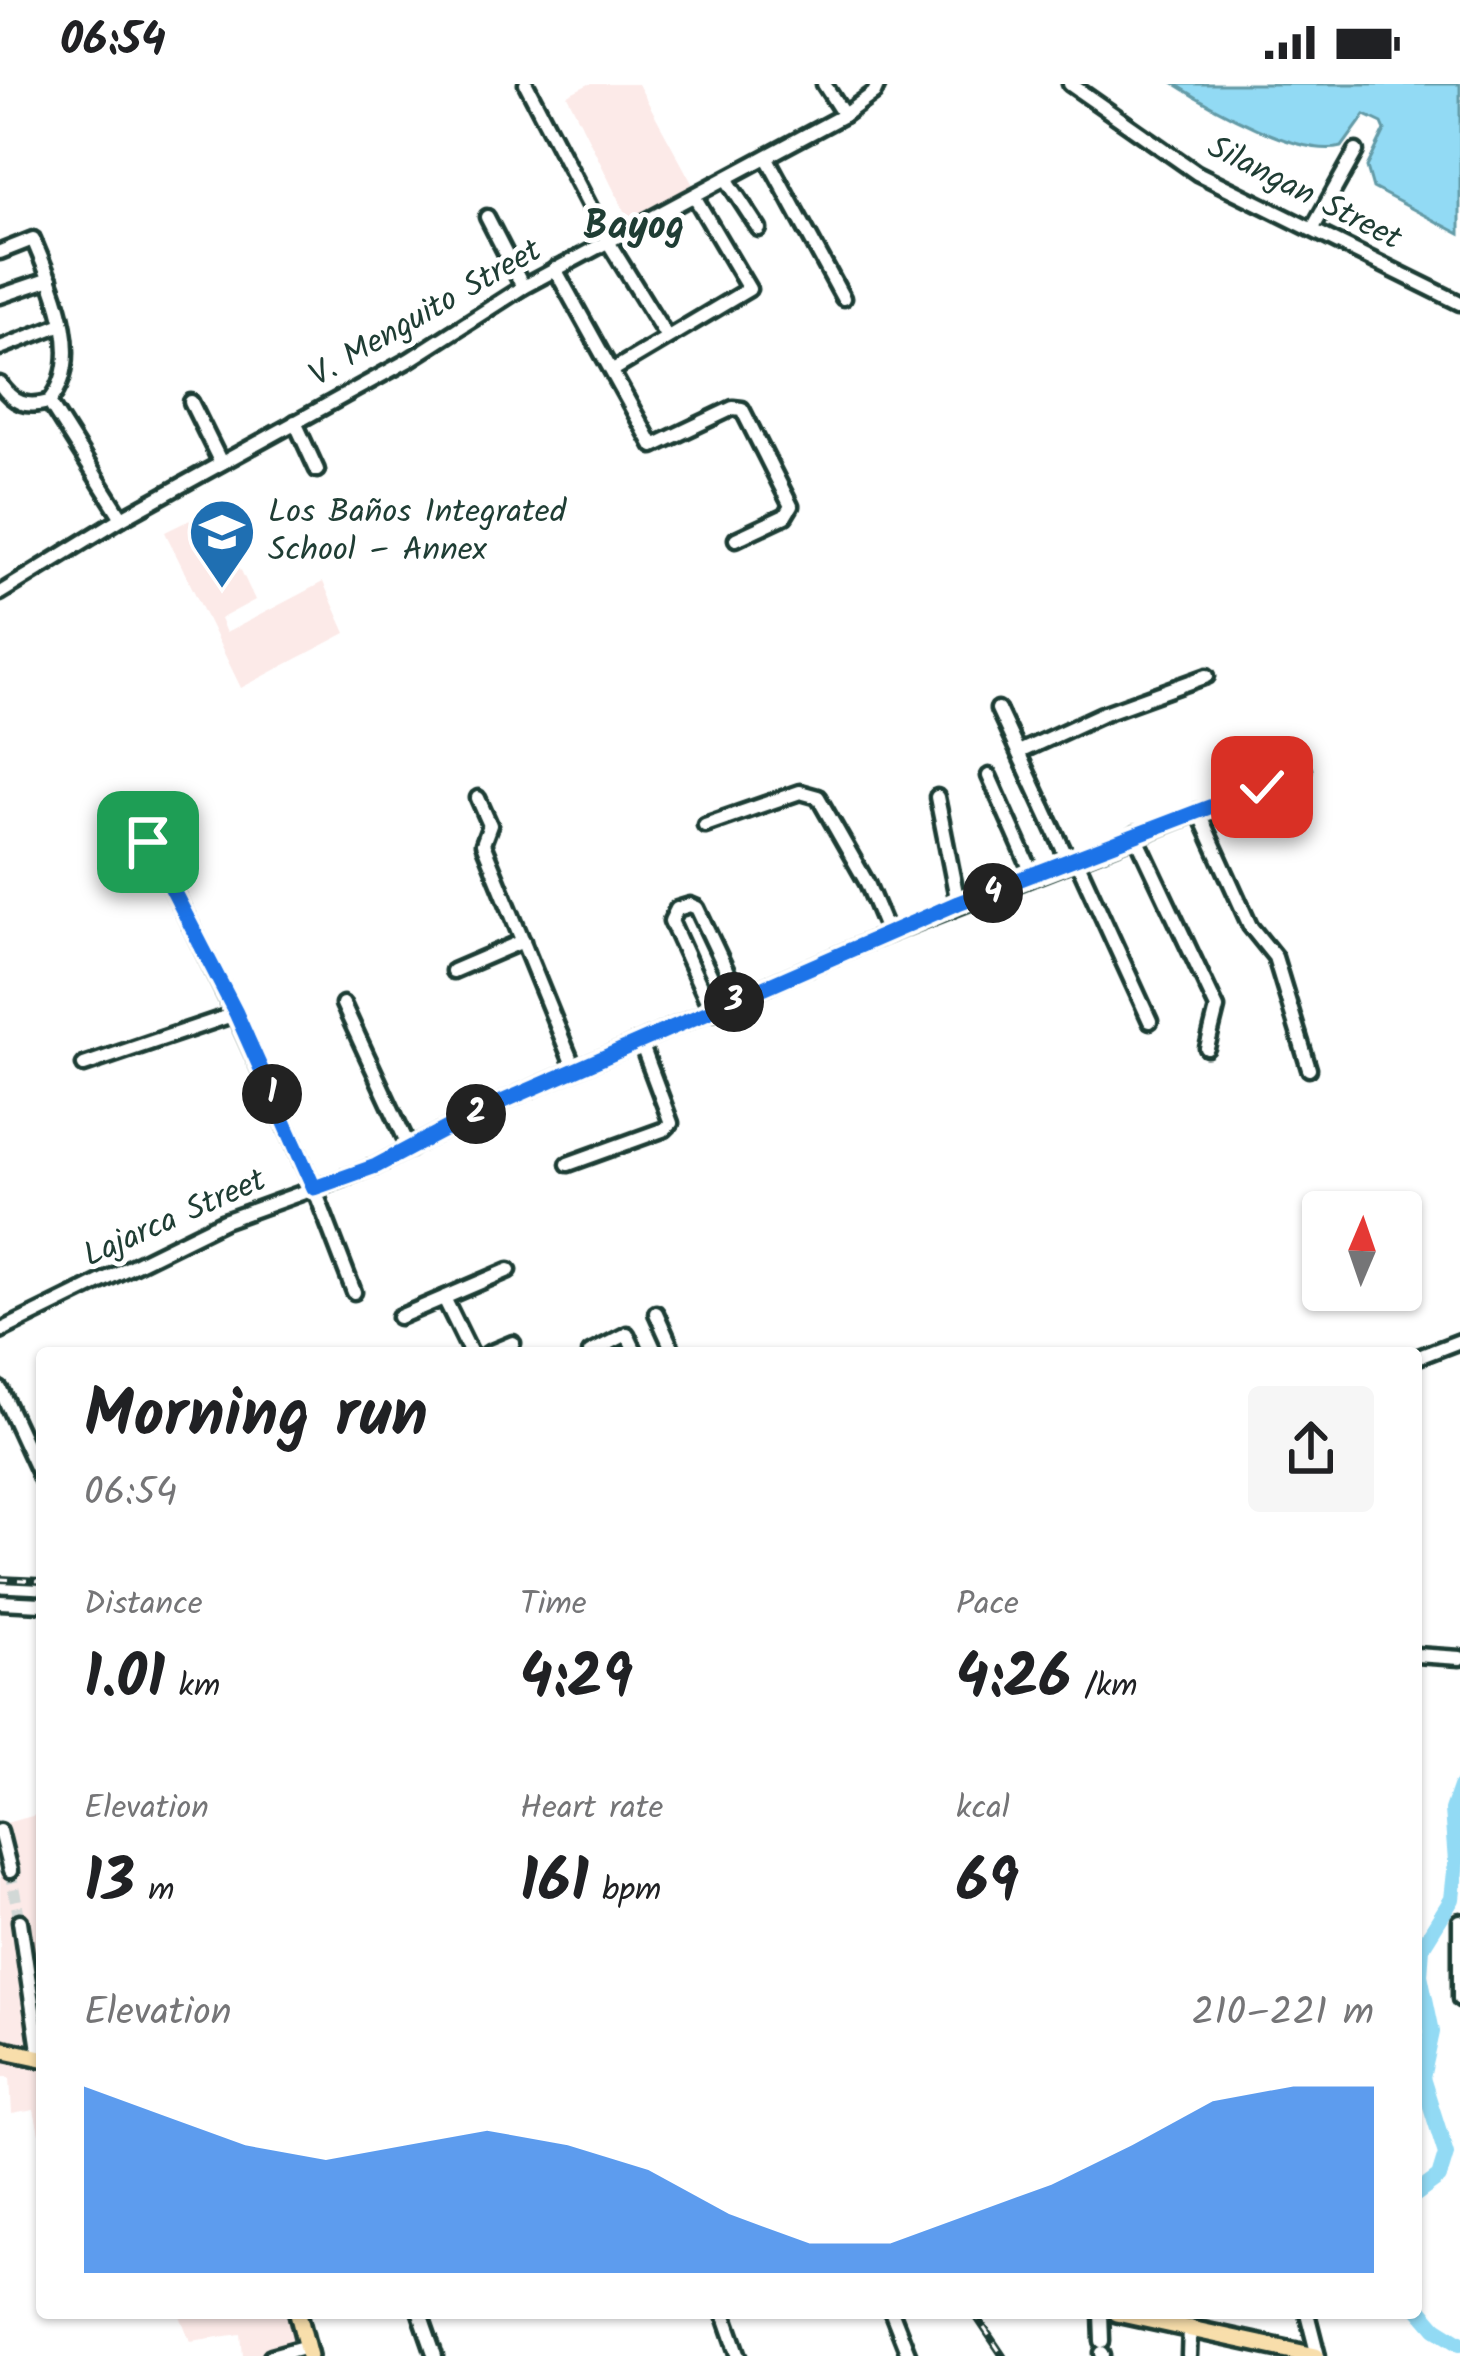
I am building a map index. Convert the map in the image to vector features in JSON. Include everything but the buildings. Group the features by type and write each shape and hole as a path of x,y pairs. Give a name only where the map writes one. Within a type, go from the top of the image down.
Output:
{"main road":[{"path":"0,2049 36,2057"},
{"path":"300,2319 308,2351"},
{"path":"1148,2319 1263,2349 1317,2356"}],"street":[{"path":"526,84 608,240 667,337"},
{"path":"824,84 844,115"},
{"name":"V. Menguito Street","path":"0,593 122,518 409,360 523,287 844,115 874,93 878,84"},
{"name":"Silangan Street","path":"1070,84 1197,173 1460,303"},
{"path":"1313,228 1356,151"},
{"path":"767,158 843,298"},
{"path":"728,180 759,229"},
{"path":"613,370 749,289 694,196"},
{"path":"488,217 523,287"},
{"path":"0,252 33,239 50,280 62,324 64,376 50,402"},
{"path":"555,269 653,446 733,408 742,409 791,506 785,516 736,539"},
{"path":"0,296 50,280"},
{"path":"0,348 62,324"},
{"path":"0,384 18,403 50,402"},
{"path":"50,402 122,518"},
{"path":"190,402 221,463"},
{"path":"295,422 317,470"},
{"path":"1019,752 1102,714 1207,676"},
{"path":"998,710 1150,1022"},
{"name":"Lajarca Street","path":"0,1330 224,1221 410,1149 474,1114 887,933 1303,771"},
{"path":"989,776 1033,875"},
{"path":"705,825 800,792 815,795 847,843 887,933"},
{"path":"937,797 958,903"},
{"path":"478,798 490,825 483,844 575,1070"},
{"path":"1198,811 1250,926 1275,957 1309,1069"},
{"path":"1135,834 1216,1008 1207,1048"},
{"path":"148,842 236,1013 314,1188 354,1292"},
{"path":"712,1012 671,921 677,909 697,908 740,999"},
{"path":"452,971 524,941"},
{"path":"343,1004 410,1149"},
{"path":"84,1065 236,1013"},
{"path":"568,1164 671,1123 641,1043"},
{"path":"399,1317 509,1270"},
{"path":"444,1298 467,1347"},
{"path":"656,1313 671,1347"},
{"path":"602,1347 627,1334 633,1347"},
{"path":"1422,1356 1460,1341"},
{"path":"503,1347 513,1343"},
{"path":"0,1389 36,1467"},
{"path":"0,1429 16,1423"},
{"path":"0,1602 36,1604"},
{"path":"1422,1655 1460,1658"},
{"path":"0,1832 10,1871"},
{"path":"20,1921 36,2025"},
{"path":"1460,1923 1460,2000"},
{"path":"422,2319 435,2356"},
{"path":"726,2319 739,2356"},
{"path":"894,2319 909,2356"},
{"path":"1101,2319 1102,2350"},
{"path":"1308,2319 1317,2356"},
{"path":"1189,2356 1190,2327"},
{"path":"271,2356 308,2351"}],"shaded area":[{"path":"589,84 638,84 699,196 632,227 567,95"},
{"name":"Los Baños Integrated School – Annex","path":"212,509 255,600 220,619 226,633 323,582 346,633 241,688 165,532"},
{"path":"36,1815 36,2055 0,2047 0,1848 8,1846 2,1824"},
{"path":"0,2059 36,2067 36,2120 34,2110 12,2114 10,2077 0,2077"},
{"path":"181,2319 297,2319 304,2344 267,2356 243,2356 241,2334 190,2341"}],"water":[{"path":"1175,84 1460,84 1460,234 1373,188 1367,167 1385,130 1382,123 1365,115 1342,147 1303,145 1257,129"}],"waterway":[{"path":"1422,1947 1452,1899 1456,1862 1452,1810 1460,1787"},
{"path":"1422,1984 1432,2032 1422,2078"},
{"path":"1422,2078 1446,2154 1439,2177 1422,2190"},
{"path":"1422,2312 1460,2343"}],"tunnel":[{"path":"10,1871 20,1921"}],"railway":[{"path":"0,1579 36,1581"},
{"path":"978,2319 1003,2356"}],"place":[{"name":"Los Baños Integrated School – Annex","path":"222,591"}],"district":[{"name":"Bayog","path":"634,228"}],"route":[{"path":"148,842 236,1013 314,1188 376,1166 474,1114 958,903 1262,787"}]}
